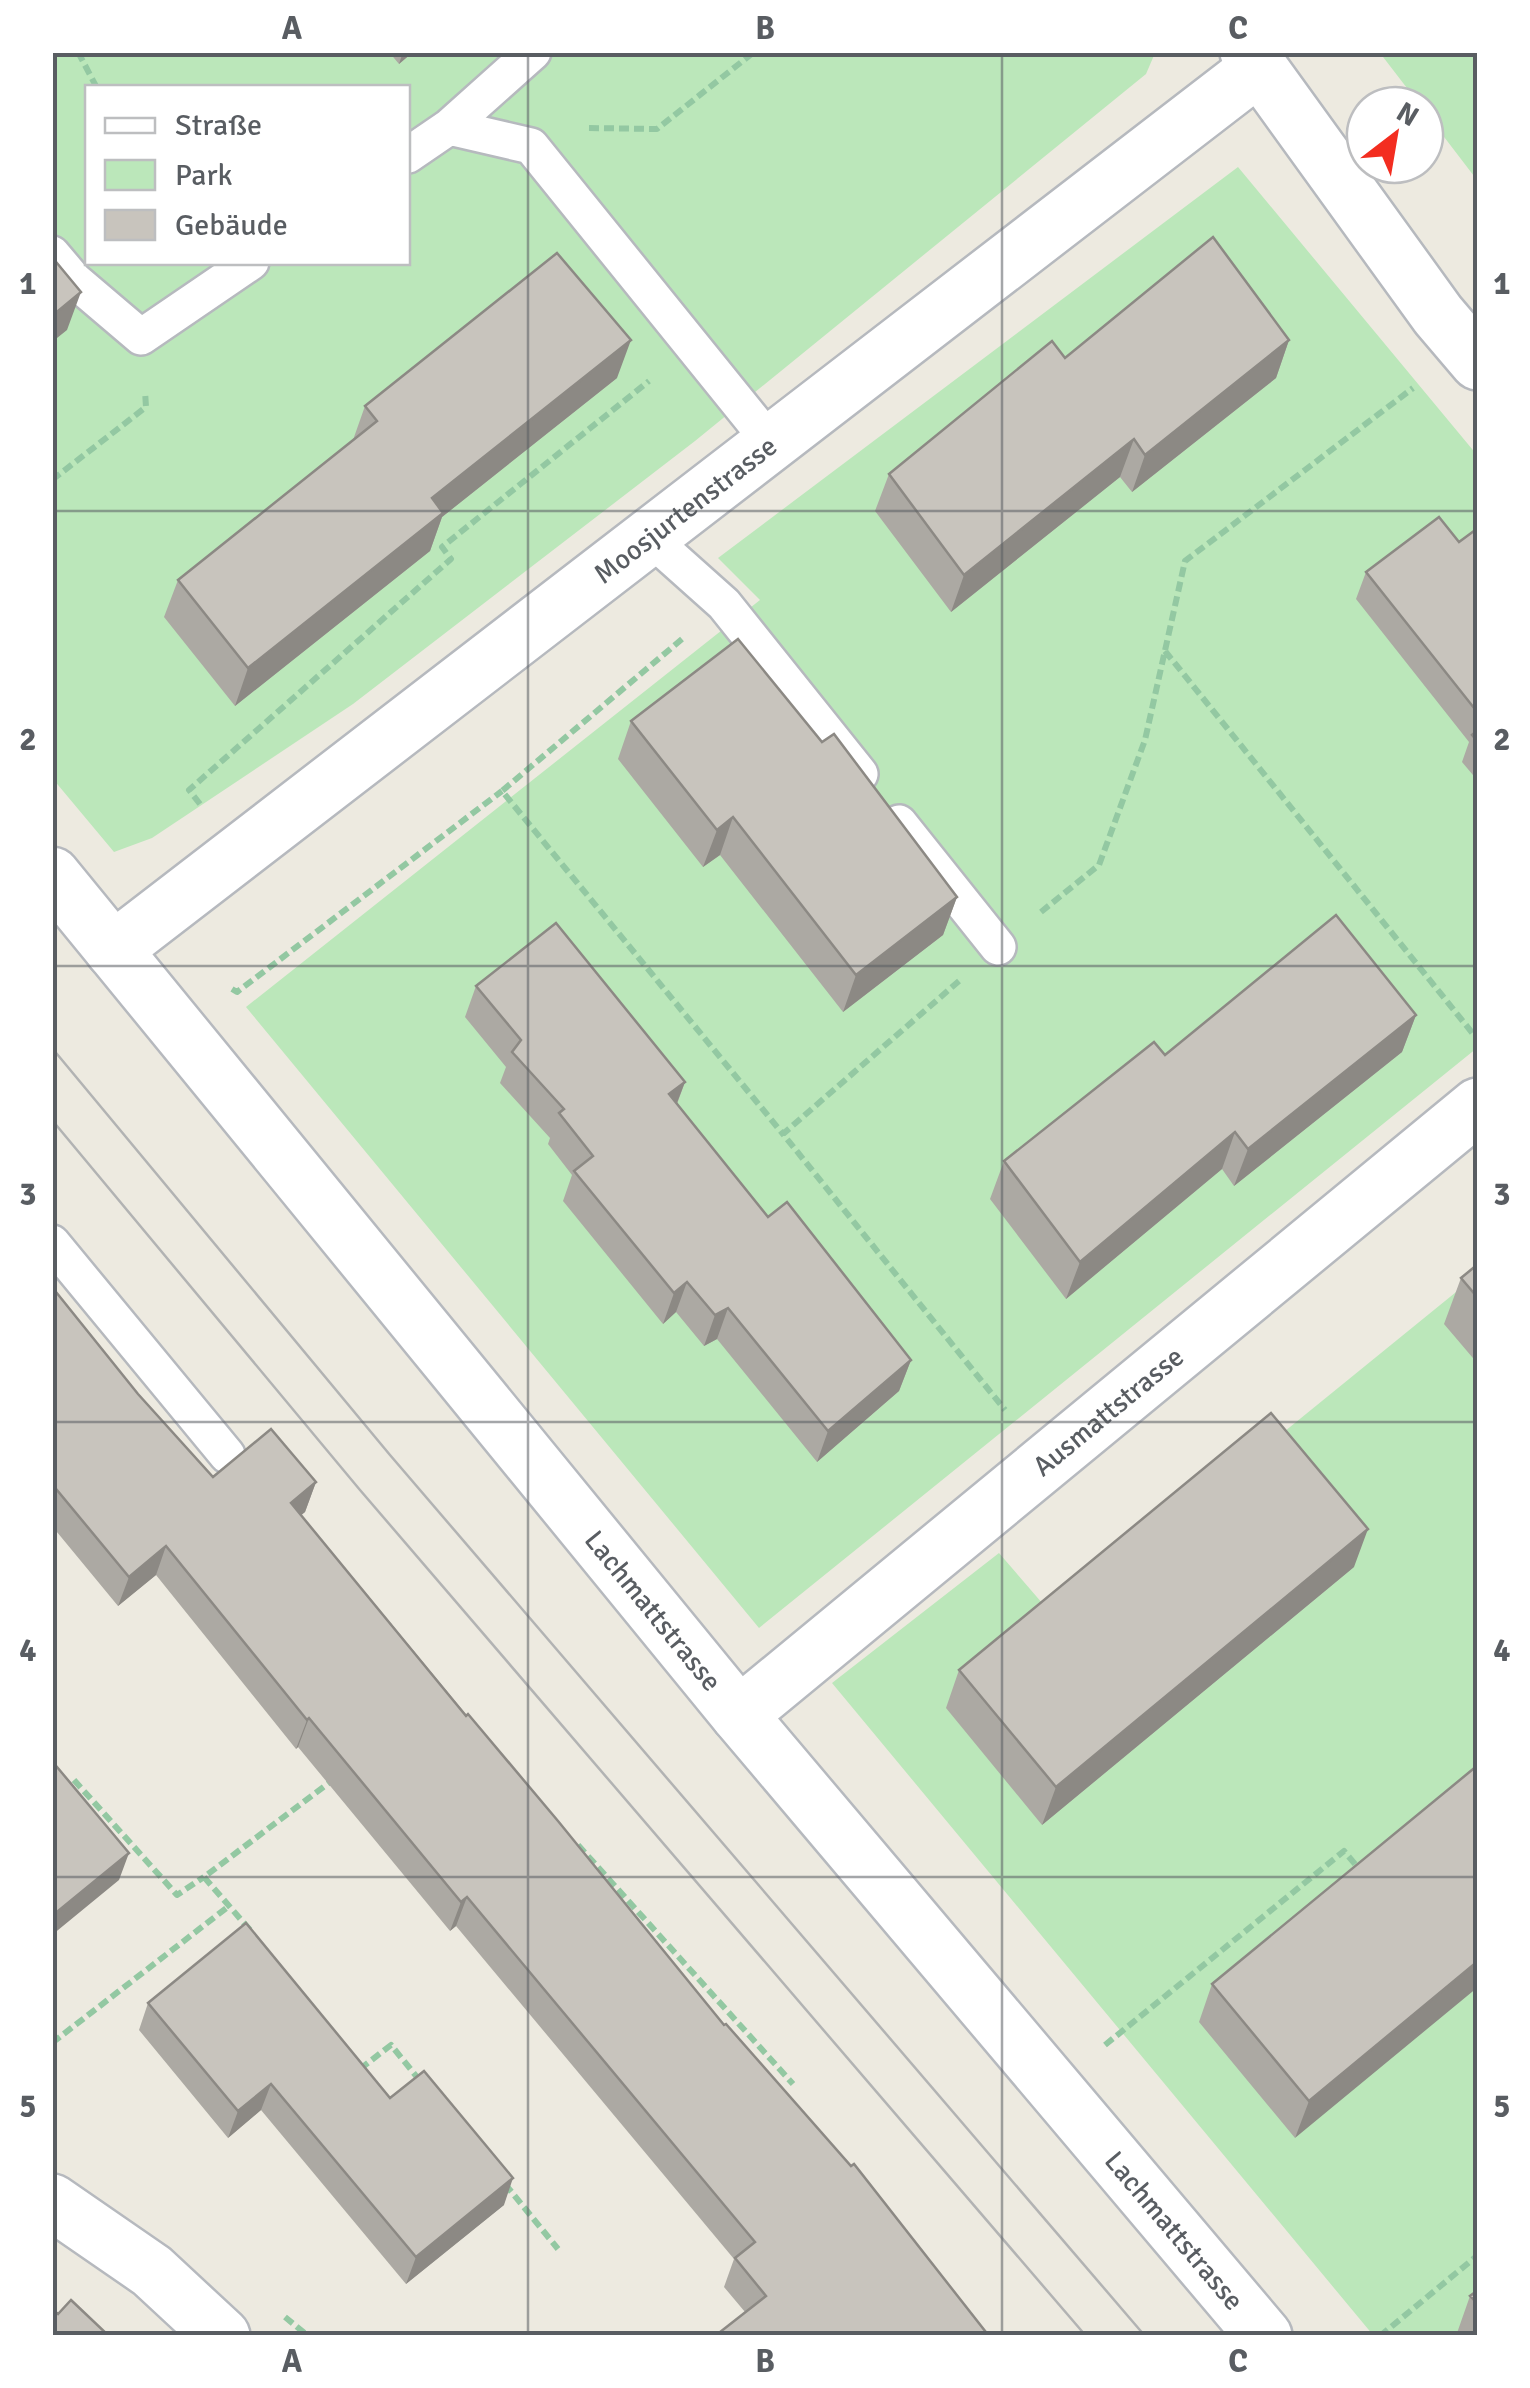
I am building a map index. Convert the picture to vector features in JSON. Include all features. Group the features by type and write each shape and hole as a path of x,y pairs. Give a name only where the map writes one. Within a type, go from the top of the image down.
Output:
{"street":[{"path":"1253,60 1472,355"},
{"name":"Moosjurtenstrasse","path":"114,950 771,443 1253,60"},
{"name":"Lachmattstrasse","path":"52,876 739,1715 1264,2336"},
{"name":"Ausmattstrasse","path":"739,1715 1478,1106"},
{"path":"52,2202 152,2271 222,2336"}],"lane":[{"path":"410,154 449,127 533,52"},
{"path":"449,127 532,146 771,443"},
{"path":"52,254 74,280 141,337 247,265"},
{"path":"649,537 724,604 998,947"},
{"path":"52,1243 227,1455"}],"path":[{"path":"78,52 95,85"},
{"path":"532,146 579,128 657,129 754,52"},
{"path":"52,480 146,407 141,337"},
{"path":"238,853 190,790 451,560 442,547 694,346"},
{"path":"783,1134 998,947 1099,865 1145,740 1185,561 1472,355"},
{"path":"220,983 238,992 502,791 724,604"},
{"path":"1165,650 1478,1040"},
{"path":"502,791 1046,1462"},
{"path":"74,1780 177,1895 348,1769"},
{"path":"573,1840 793,2084"},
{"path":"1054,2087 1344,1851 1362,1873"},
{"path":"204,1877 256,1938"},
{"path":"52,2044 229,1906"},
{"path":"348,2055 360,2069 391,2044 426,2088"},
{"path":"498,2176 558,2249"},
{"path":"1380,2336 1478,2255"}],"green space":[{"path":"52,53 1155,53 1146,74 695,441 353,704 152,838 114,852 53,779"},
{"path":"1380,53 1477,53 1477,180 1445,138 1445,85 1405,85"},
{"path":"1238,167 1477,455 1477,1048 759,1628 246,1007 760,600 718,558"},
{"path":"1477,1275 1477,2335 1373,2335 832,1683 999,1553 1055,1618"}],"building":[{"path":"1213,237 1289,340 1145,455 1134,439 964,575 889,474 1052,341 1065,358"},
{"path":"557,253 631,340 432,498 443,513 248,668 178,580 377,421 365,406"},
{"path":"52,257 81,292 52,316"},
{"path":"1439,517 1459,542 1478,528 1478,713 1366,572"},
{"path":"738,639 822,742 834,734 957,897 856,975 733,817 717,830 631,721"},
{"path":"1336,915 1416,1015 1248,1149 1235,1132 1080,1262 1004,1161 1154,1042 1165,1055"},
{"path":"556,923 685,1082 669,1094 768,1217 787,1202 911,1360 828,1431 728,1308 715,1315 687,1282 674,1293 574,1171 593,1156 559,1113 564,1109 512,1052 521,1040 476,986"},
{"path":"1478,1264 1478,1298 1461,1278"},
{"path":"52,1287 138,1394 213,1477 271,1429 316,1482 291,1503 724,2025 851,2166 854,2164 989,2336 715,2336 766,2296 735,2258 755,2242 467,1897 461,1902 166,1546 129,1577 52,1484"},
{"path":"1271,1413 1368,1529 1056,1787 959,1670"},
{"path":"52,1761 129,1853 52,1916"},
{"path":"1478,1765 1478,1961 1309,2101 1212,1984"},
{"path":"246,1923 390,2098 424,2071 513,2178 416,2257 271,2084 238,2111 148,2003"},
{"path":"71,2300 109,2336 52,2336 52,2309 58,2314"}],"tram line":[{"path":"52,1048 390,1455 1145,2336"},
{"path":"52,1120 360,1490 1086,2336"}]}
